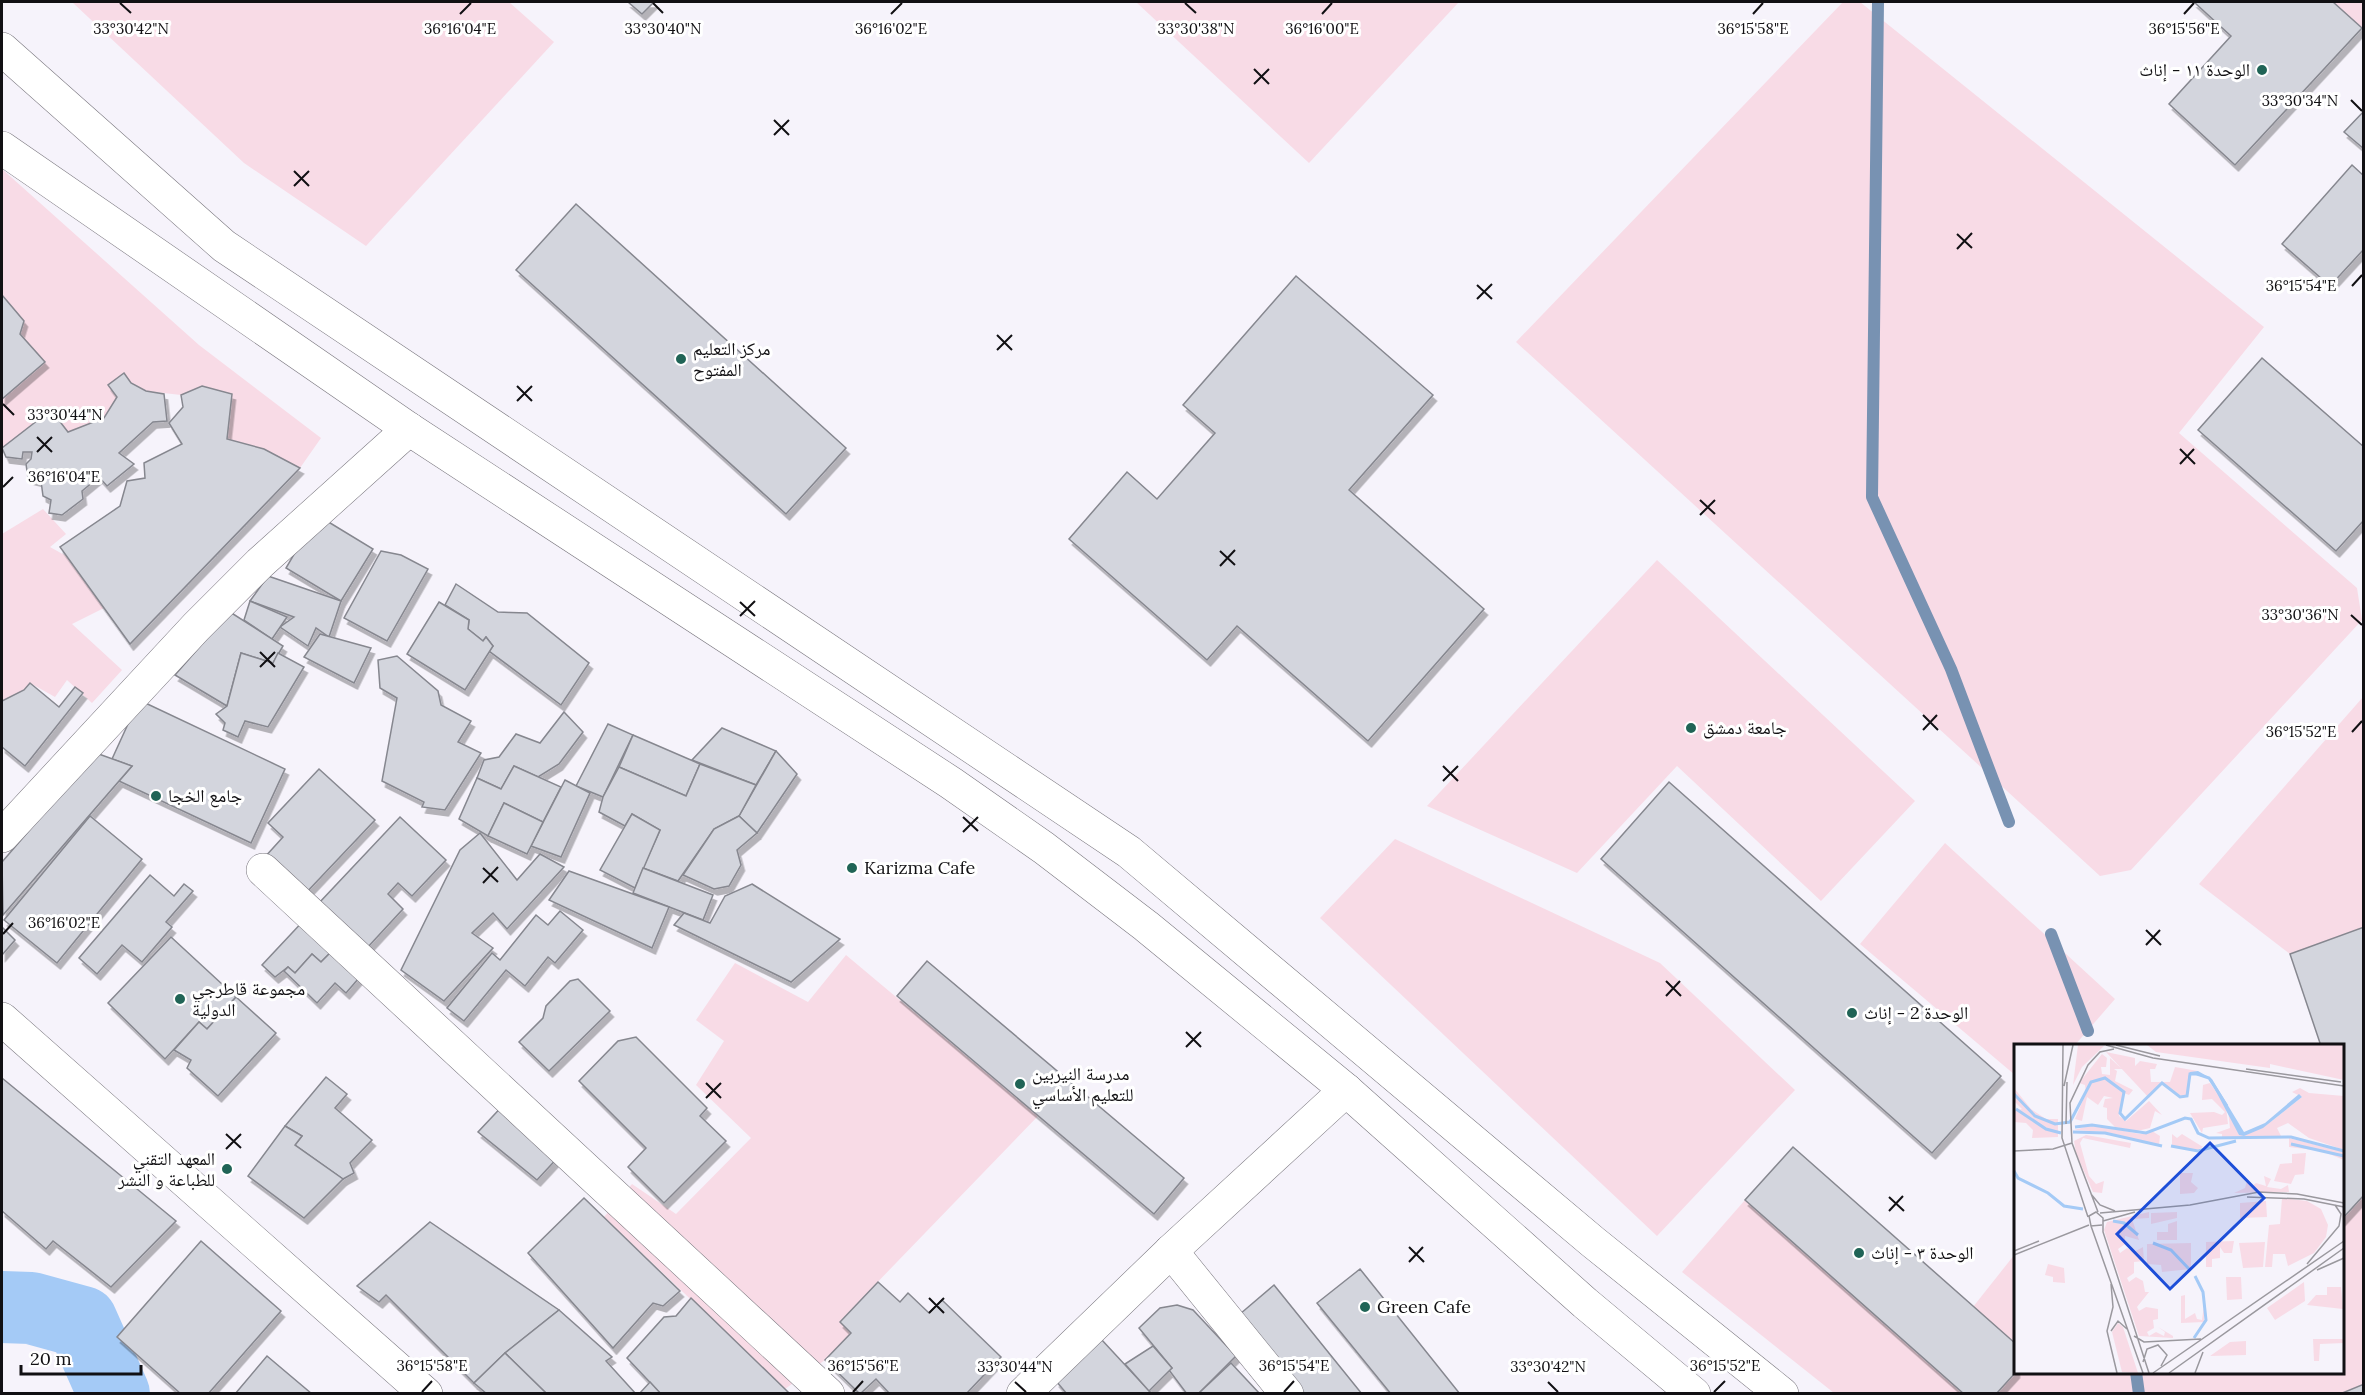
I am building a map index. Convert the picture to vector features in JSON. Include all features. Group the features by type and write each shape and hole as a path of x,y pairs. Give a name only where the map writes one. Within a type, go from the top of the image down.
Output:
{"main road":[{"path":"2,49 224,246 1129,852 1593,1242 1782,1394"},
{"path":"2,148 409,429 951,783 1044,848 1146,926 1346,1090 1585,1303 1694,1394"},
{"path":"2,836 196,627 252,571 409,429"},
{"path":"264,870 828,1394"},
{"path":"2,1019 426,1394"},
{"path":"1039,1388 1171,1251 1346,1090"},
{"path":"1171,1251 1287,1394"}],"shaded area":[{"path":"72,2 509,2 554,42 366,246 244,163"},
{"path":"1136,2 1459,2 1309,163"},
{"path":"1843,2 1860,2 2264,327 2179,433 2357,588 2362,620 2131,870 2100,876 1516,342"},
{"path":"2333,2 2363,2 2362,28"},
{"path":"2,169 199,345 321,438 300,468 264,449 227,439 231,394 202,386 181,395 146,391 131,383 124,373 108,385 117,397 104,418 68,432 51,410 2,448 2,399 45,362 20,334 24,321 2,295"},
{"path":"43,509 66,534 50,547 68,557 104,608 72,624 122,670 92,703 67,680 55,697 30,683 24,690 2,701 2,534"},
{"path":"1657,560 1915,801 1821,901 1677,766 1577,873 1427,806"},
{"path":"2363,697 2363,927 2290,954 2199,884"},
{"path":"1395,839 1660,963 1795,1090 1657,1236 1320,918"},
{"path":"1945,843 2115,999 2076,1044 2014,1044 2014,1074 1860,944"},
{"path":"846,955 1038,1116 840,1321 851,1333 825,1360 785,1389 604,1217 632,1184 676,1214 751,1138 696,1085 724,1041 696,1020 735,963 808,1002"},
{"path":"2363,1195 2363,1384 2340,1394 1996,1394 2014,1374 2344,1374 2344,1218"},
{"path":"1745,1200 1964,1393 1834,1393 1682,1272"},
{"path":"2014,1255 2014,1343 1973,1307"}],"building":[{"path":"628,2 654,2 642,14"},
{"name":"الوحدة ١١ - إناث","path":"2194,2 2333,2 2362,28 2235,165 2169,104 2231,36"},
{"path":"2364,111 2364,149 2344,132"},
{"path":"2352,165 2364,176 2364,249 2330,286 2282,244"},
{"name":"مركز التعليم المفتوح","path":"576,204 846,448 786,514 516,270"},
{"path":"1296,276 1433,395 1349,490 1484,609 1368,741 1237,626 1207,660 1069,539 1127,472 1157,499 1215,433 1183,405"},
{"path":"2,295 24,321 20,334 45,362 2,399"},
{"path":"2262,358 2364,447 2364,520 2336,551 2198,430"},
{"path":"124,373 131,383 146,391 164,394 167,421 153,422 119,453 134,464 107,486 99,477 82,491 83,499 62,515 49,513 51,500 43,496 41,481 28,478 26,464 31,459 32,452 23,452 22,459 6,457 2,448 51,410 68,432 104,418 117,397 108,385"},
{"path":"202,386 232,394 227,439 264,449 300,468 130,644 60,547 120,506 127,481 145,478 144,463 182,444 169,423 183,407 181,395"},
{"path":"317,515 373,549 341,601 286,568"},
{"path":"381,551 401,555 428,569 387,641 344,618"},
{"path":"268,576 341,601 329,637 316,628 308,646 280,627 294,617 250,601"},
{"path":"456,584 498,612 527,613 589,663 561,705 489,651 493,646 486,637 483,641 468,629 469,620 445,605"},
{"path":"250,601 287,617 272,639 244,620"},
{"path":"439,602 469,620 468,629 483,641 486,637 493,646 465,690 407,654"},
{"path":"230,612 283,646 273,663 241,653 227,706 175,675"},
{"path":"320,634 371,648 354,683 304,657"},
{"path":"241,653 273,663 278,653 304,667 268,727 245,721 238,737 223,730 225,723 216,714 227,706"},
{"path":"397,656 438,691 441,705 471,721 458,742 481,753 445,810 422,807 424,802 382,781 397,698 380,688 378,660"},
{"path":"30,683 59,707 75,687 83,693 25,766 2,747 2,701 24,690"},
{"path":"139,700 285,769 251,843 119,781 132,766 112,759"},
{"path":"564,712 583,732 559,764 538,777 514,766 501,789 477,778 484,760 499,757 516,734 540,743"},
{"path":"608,724 633,735 603,797 576,786"},
{"path":"722,728 776,751 756,785 692,760"},
{"path":"633,735 700,764 686,796 619,767"},
{"path":"776,751 797,774 757,833 739,816"},
{"path":"96,753 132,766 3,915 2,862"},
{"path":"700,764 756,785 739,816 714,829 678,881 643,868 660,830 632,814 625,826 599,812 603,797 619,767 686,796"},
{"path":"514,766 561,787 543,822 504,803 488,836 459,819 477,778 501,789"},
{"path":"319,769 375,820 304,895 264,858 283,837 268,823"},
{"path":"565,780 590,793 561,857 531,846"},
{"name":"الوحدة 2 - إناث","path":"1669,782 2001,1076 1932,1153 1601,859"},
{"path":"504,803 543,822 527,854 488,836"},
{"path":"632,814 660,830 635,888 600,870"},
{"path":"90,816 142,859 57,963 4,920"},
{"path":"739,816 757,833 737,850 741,865 729,886 714,889 683,875 714,829"},
{"path":"400,817 446,860 412,896 398,883 388,894 403,909 367,948 319,903"},
{"path":"480,833 517,880 540,854 564,867 507,929 493,913 472,933 493,948 444,1001 401,970 460,850"},
{"path":"643,868 713,895 703,920 633,893"},
{"path":"569,871 669,907 652,948 549,900"},
{"path":"150,875 174,896 184,884 193,891 166,922 172,927 142,962 122,945 97,974 79,958"},
{"path":"752,884 840,939 791,982 674,925 684,913 710,923 725,896"},
{"path":"560,911 583,930 555,963 548,957 525,986 506,970 464,1021 447,1008 492,953 500,960 536,915 548,925"},
{"path":"306,918 337,946 321,962 312,954 295,973 288,967 275,977 262,965"},
{"path":"2,927 15,940 2,955"},
{"path":"2364,927 2364,1195 2344,1217 2344,1044 2320,1044 2290,954"},
{"path":"171,937 236,997 207,1029 199,1022 165,1059 108,1003"},
{"path":"337,946 365,971 346,993 335,983 317,1003 284,971 288,967 295,973 312,954 321,962"},
{"path":"927,961 1184,1178 1154,1214 897,996"},
{"path":"578,979 610,1011 549,1071 519,1042 543,1018 546,1006 570,981"},
{"path":"236,997 276,1033 218,1096 187,1068 191,1060 174,1050 199,1022 207,1029"},
{"path":"636,1037 707,1108 700,1116 726,1141 664,1203 628,1167 646,1148 579,1081 618,1041"},
{"path":"326,1077 347,1094 335,1108 372,1140 350,1163 354,1173 343,1179 295,1145 302,1136 285,1126"},
{"path":"2,1078 176,1221 111,1287 53,1241 46,1249 2,1211"},
{"path":"508,1100 562,1153 537,1180 478,1132"},
{"path":"285,1126 302,1136 295,1145 343,1179 304,1218 248,1176"},
{"name":"الوحدة ٣ - إناث","path":"1793,1147 2014,1342 2014,1374 1996,1394 1964,1394 1745,1200"},
{"path":"584,1198 680,1291 663,1306 653,1303 613,1348 528,1253"},
{"path":"430,1222 559,1310 505,1353 474,1383 386,1295 379,1302 357,1286"},
{"path":"201,1241 281,1311 208,1394 181,1394 117,1337"},
{"path":"1360,1269 1460,1394 1391,1394 1317,1303"},
{"path":"878,1282 900,1302 908,1293 929,1313 942,1300 1001,1357 966,1394 890,1394 876,1379 860,1394 825,1360 851,1333 840,1322"},
{"path":"1274,1285 1362,1394 1305,1394 1240,1314"},
{"path":"691,1298 790,1394 661,1394 627,1358 664,1317 676,1316"},
{"path":"1177,1305 1193,1310 1236,1356 1198,1394 1187,1394 1169,1370 1172,1368 1139,1328 1160,1308"},
{"path":"559,1310 612,1357 606,1361 636,1394 547,1394 505,1353"},
{"path":"1101,1339 1152,1394 1067,1394 1056,1381"},
{"path":"1153,1346 1172,1368 1149,1391 1125,1364"},
{"path":"505,1353 547,1394 487,1394 474,1383"},
{"path":"267,1356 312,1394 235,1394"},
{"path":"1231,1363 1260,1394 1198,1394"},
{"path":"650,1382 661,1394 639,1394"},
{"path":"2364,1384 2364,1394 2340,1394"}],"waterway":[{"path":"1878,2 1872,497 1951,669 2009,822"},
{"path":"2051,934 2088,1031"},
{"path":"2,1307 31,1308 82,1322 114,1394"},
{"path":"2136,1374 2139,1394"}],"place":[{"name":"الوحدة ١١ - إناث","path":"2262,70"},
{"name":"مركز التعليم المفتوح","path":"681,359"},
{"name":"جامعة دمشق","path":"1691,728"},
{"name":"جامع الخجا","path":"156,796"},
{"name":"Karizma Cafe","path":"852,868"},
{"name":"مجموعة قاطرجي الدولية","path":"180,999"},
{"name":"الوحدة 2 - إناث","path":"1852,1013"},
{"name":"مدرسة النيربين للتعليم الأساسي","path":"1020,1084"},
{"name":"المعهد التقني للطباعة و النشر","path":"227,1169"},
{"name":"الوحدة ٣ - إناث","path":"1859,1253"},
{"name":"Green Cafe","path":"1365,1307"}]}
